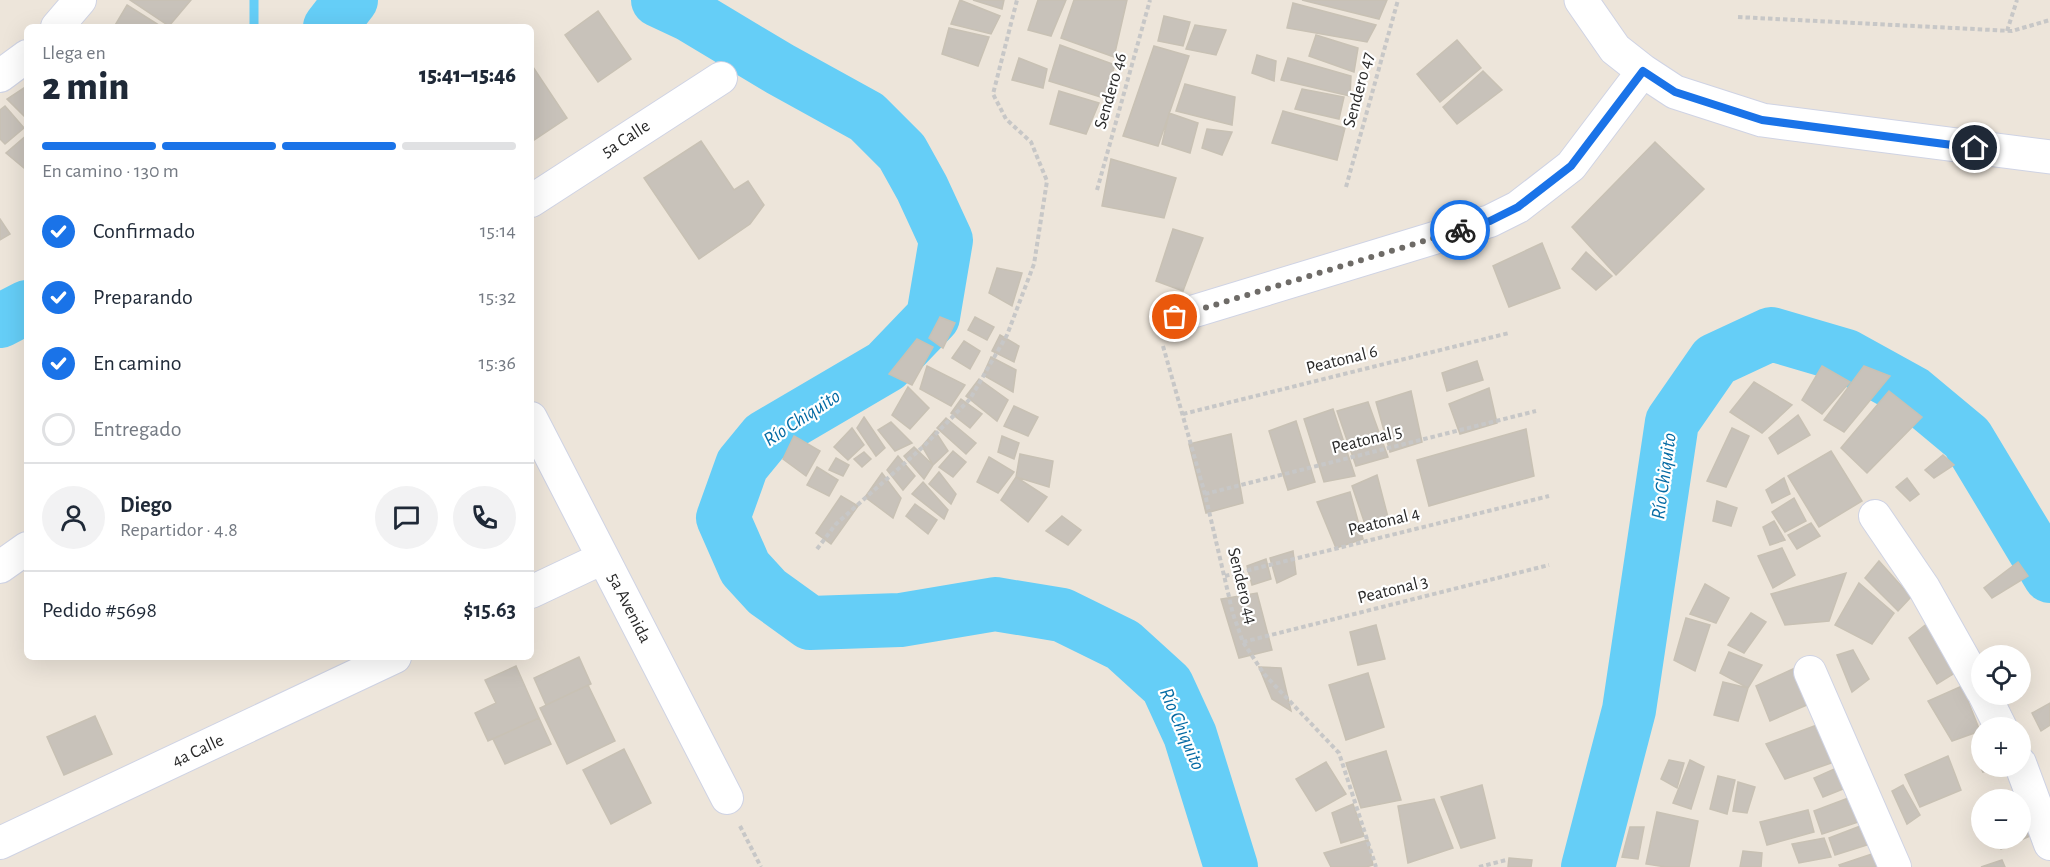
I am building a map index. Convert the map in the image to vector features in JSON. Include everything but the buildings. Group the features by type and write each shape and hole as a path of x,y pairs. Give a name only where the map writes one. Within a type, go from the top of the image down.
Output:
{"street":[{"path":"60,24 80,0"},
{"path":"1581,0 1615,49 1675,92 1762,120 2050,157"},
{"path":"0,76 24,58"},
{"path":"1175,317 1490,221 1518,207 1571,166 1643,71"},
{"name":"5a Calle","path":"534,199 721,78"},
{"name":"5a Avenida","path":"534,424 727,798"},
{"path":"1875,516 1924,588 1971,673"},
{"path":"0,567 24,550"},
{"path":"534,591 603,558"},
{"name":"4a Calle","path":"0,843 388,660"},
{"path":"1810,672 1895,867"},
{"path":"2025,777 2050,844"}],"path":[{"path":"817,549 836,524 924,446 970,399 1007,335 1034,264 1047,181 1031,142 1006,119 993,94 1017,0"},
{"name":"Sendero 46","path":"1097,190 1150,0"},
{"name":"Sendero 47","path":"1346,187 1398,0"},
{"path":"2006,31 2017,0"},
{"path":"1738,17 2006,31 2050,20"},
{"name":"Sendero 44","path":"1175,317 1165,326 1162,341 1205,494 1233,614 1243,642 1264,674 1339,753 1376,867"},
{"name":"Peatonal 6","path":"1182,414 1509,333"},
{"name":"Peatonal 5","path":"1205,494 1536,411"},
{"name":"Peatonal 4","path":"1225,576 1549,496"},
{"name":"Peatonal 3","path":"1243,642 1550,565"},
{"path":"727,798 761,867"},
{"path":"1479,867 1506,860"}],"waterway":[{"path":"254,0 254,24"},
{"name":"Río Chiquito","path":"332,24 351,0"},
{"name":"Río Chiquito","path":"658,0 690,15 780,69 867,117 902,152 946,240 933,317 886,366 765,437 742,465 723,518 745,568 767,592 810,623 900,620 995,604 1062,615 1123,645 1167,685 1190,735 1231,867"},
{"name":"Río Chiquito","path":"0,321 24,309"},
{"name":"Río Chiquito","path":"1588,867 1629,710 1672,422 1715,360 1771,334 1846,356 1913,393 1967,438 2050,576"}],"way so far":[{"path":"1175,317 1460,230"}],"route":[{"path":"1460,230 1490,221 1518,207 1571,166 1643,71 1675,92 1762,120 1975,148"}]}
